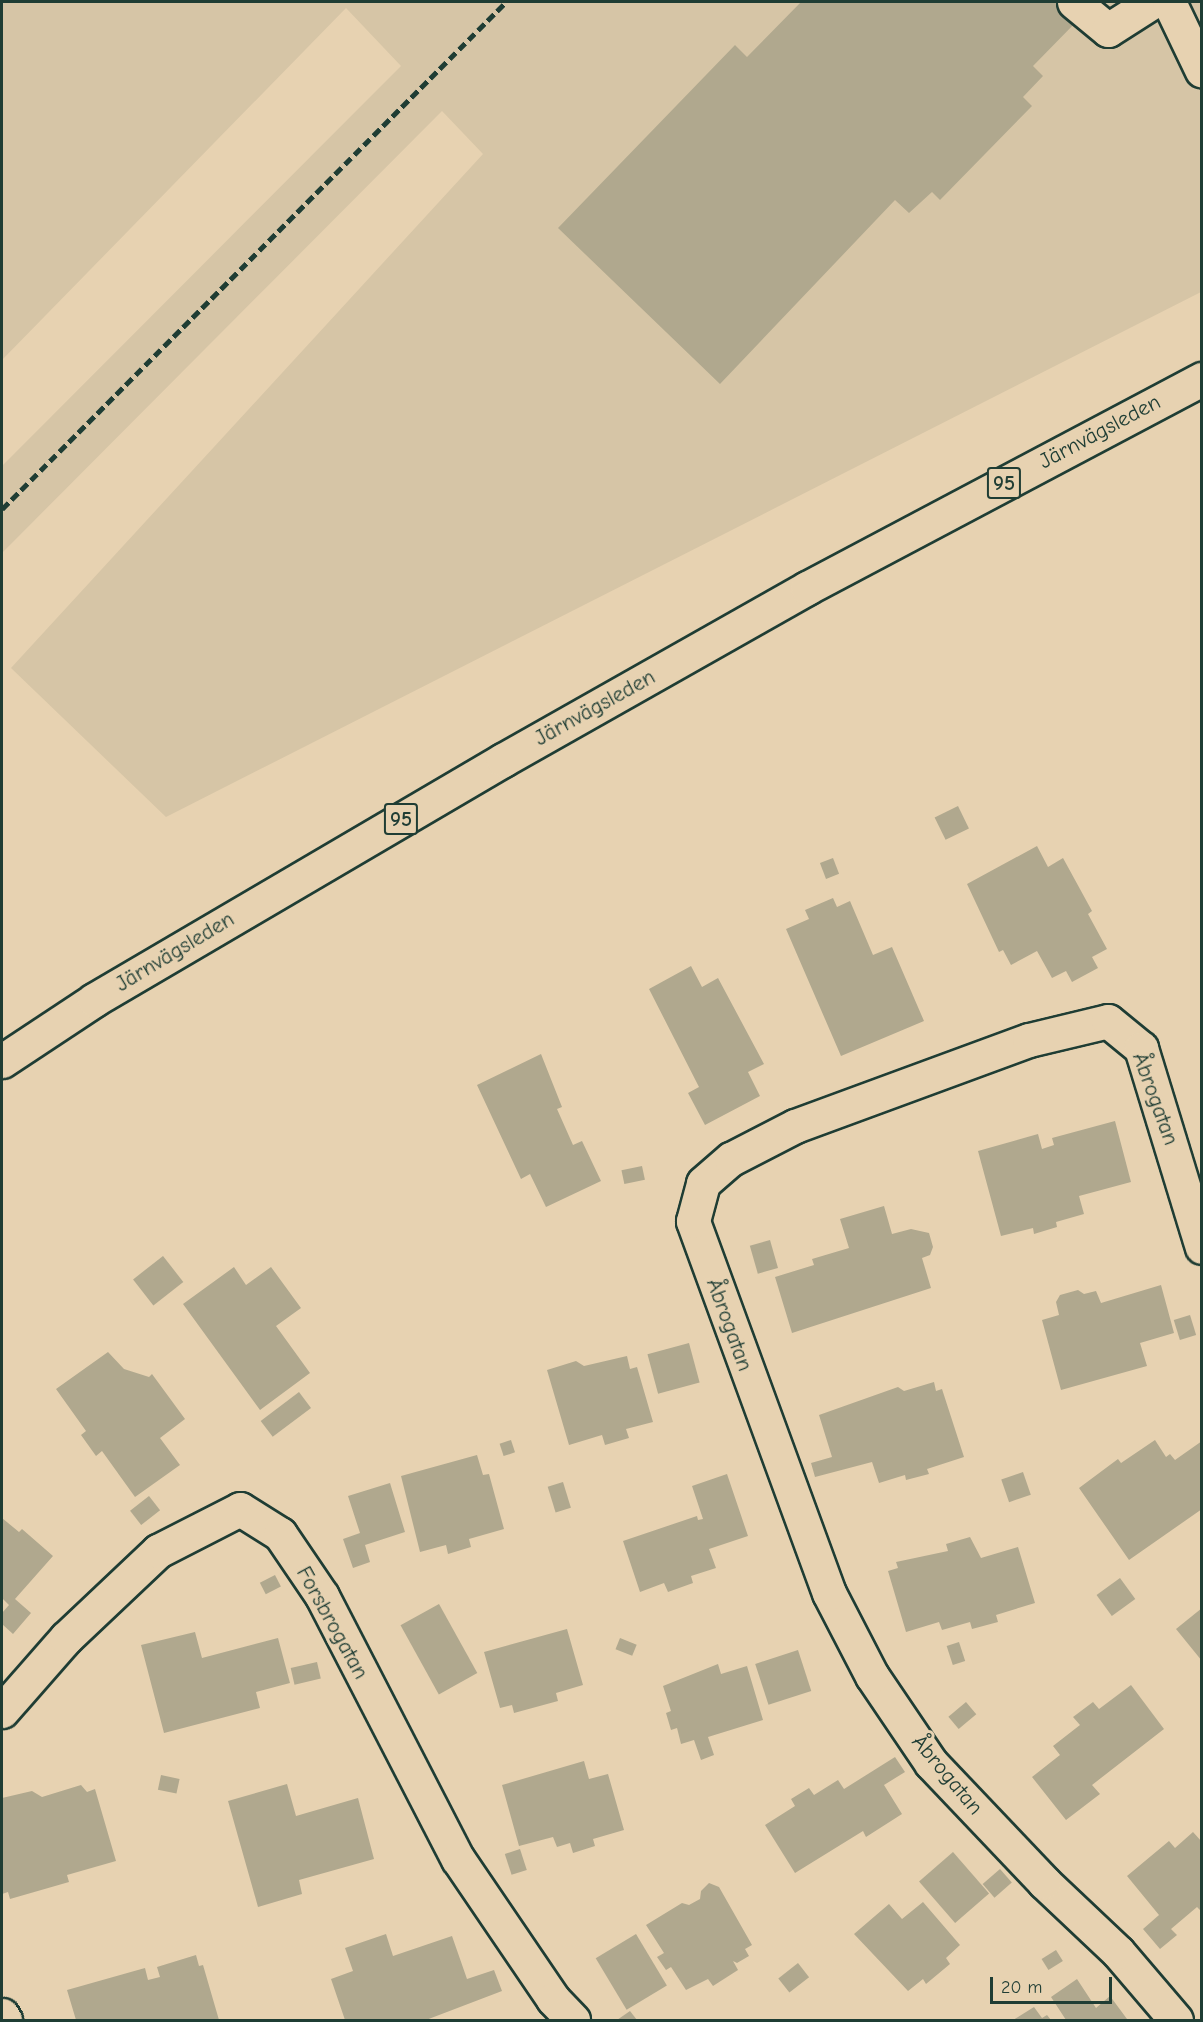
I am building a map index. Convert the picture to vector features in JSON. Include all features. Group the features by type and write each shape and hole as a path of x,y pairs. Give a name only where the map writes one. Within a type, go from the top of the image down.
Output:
{"street":[{"path":"1074,2 1108,30 1152,2"},
{"path":"1169,2 1202,71"},
{"name":"Järnvägsleden","path":"2,1060 104,994 503,760 807,588 1202,379"},
{"name":"Åbrogatan","path":"1176,2020 1118,1952 1044,1882 931,1763 872,1677 829,1593 693,1221 703,1183 731,1159 795,1126 1029,1040 1108,1021 1141,1048 1202,1247"},
{"name":"Forsbrogatan","path":"2,1711 66,1638 158,1551 240,1509 280,1533 322,1596 458,1859 554,1999 573,2020"},
{"path":"2,2015 4,2020"}],"shaded area":[{"path":"2,2 1201,2 1201,292 166,817 11,668 483,154 442,111 2,553 2,466 401,66 346,8 2,360"}],"building":[{"path":"801,2 1061,2 1079,19 1033,66 1043,76 1023,97 1032,106 940,200 932,192 909,213 895,200 720,384 558,228 735,45 747,57"},
{"path":"958,806 969,828 946,840 935,817"},
{"path":"1037,846 1048,867 1063,858 1092,911 1088,914 1107,949 1092,957 1098,968 1072,982 1066,971 1052,978 1037,951 1011,965 1003,950 999,952 967,884"},
{"path":"833,858 839,874 826,879 820,863"},
{"path":"833,898 837,907 850,901 873,955 892,947 924,1021 841,1056 786,929 809,919 805,910"},
{"path":"691,966 702,987 718,978 764,1064 748,1072 760,1096 705,1125 688,1093 699,1087 649,989"},
{"path":"541,1054 562,1107 557,1109 573,1145 582,1141 601,1181 546,1207 530,1174 521,1179 477,1085"},
{"path":"1115,1121 1131,1182 1079,1196 1084,1214 1056,1222 1057,1227 1034,1234 1033,1228 1001,1236 978,1151 1038,1134 1042,1149 1054,1145 1052,1138"},
{"path":"642,1166 645,1180 624,1184 621,1170"},
{"path":"884,1206 892,1234 911,1229 929,1233 933,1247 930,1255 922,1258 931,1288 792,1333 775,1277 814,1265 812,1259 849,1248 840,1219"},
{"path":"770,1240 778,1268 758,1274 750,1246"},
{"path":"163,1256 183,1282 153,1305 133,1279"},
{"path":"234,1267 246,1285 271,1267 301,1308 276,1326 310,1373 260,1410 183,1304"},
{"path":"1161,1285 1174,1333 1140,1343 1147,1366 1061,1390 1042,1320 1059,1315 1056,1302 1060,1295 1078,1290 1084,1294 1096,1291 1101,1303"},
{"path":"1190,1315 1196,1335 1180,1340 1174,1320"},
{"path":"689,1343 700,1383 658,1394 647,1354"},
{"path":"108,1352 124,1369 149,1377 152,1374 185,1419 160,1438 180,1465 135,1497 102,1451 96,1456 81,1435 86,1431 56,1389"},
{"path":"627,1356 630,1369 637,1367 653,1422 626,1429 629,1438 605,1445 602,1435 569,1445 547,1370 576,1361 584,1366"},
{"path":"934,1382 936,1391 942,1389 964,1457 927,1469 929,1474 906,1480 905,1475 879,1483 872,1462 815,1477 811,1463 832,1457 819,1415 898,1387 904,1391"},
{"path":"299,1392 311,1408 273,1437 261,1421"},
{"path":"511,1440 515,1452 504,1456 500,1444"},
{"path":"1155,1440 1166,1457 1170,1454 1175,1460 1202,1441 1202,1509 1129,1560 1079,1488 1118,1459 1121,1463"},
{"path":"477,1455 483,1475 489,1474 504,1529 469,1539 471,1547 448,1554 446,1545 420,1552 401,1476"},
{"path":"1023,1472 1031,1495 1009,1502 1001,1479"},
{"path":"727,1474 748,1536 709,1549 716,1568 691,1576 693,1583 668,1592 664,1583 640,1592 623,1541 697,1516 698,1520 703,1519 692,1486"},
{"path":"563,1482 571,1508 556,1512 548,1487"},
{"path":"390,1483 405,1532 365,1545 370,1562 353,1568 343,1539 360,1533 348,1496"},
{"path":"149,1496 160,1510 141,1525 130,1511"},
{"path":"2,1518 19,1532 22,1529 53,1556 15,1599 31,1613 13,1634 2,1624 2,1613 9,1605 2,1598"},
{"path":"970,1537 981,1558 1018,1547 1035,1603 996,1615 998,1622 972,1629 970,1622 942,1630 939,1622 906,1632 888,1571 898,1568 896,1562 948,1551 946,1544"},
{"path":"275,1575 281,1587 266,1594 260,1583"},
{"path":"1120,1578 1135,1599 1112,1616 1097,1595"},
{"path":"439,1604 477,1673 439,1694 401,1625"},
{"path":"1202,1608 1202,1661 1176,1629"},
{"path":"567,1629 583,1685 556,1693 558,1701 514,1713 512,1705 500,1708 484,1652"},
{"path":"195,1632 202,1658 278,1638 290,1683 256,1692 260,1708 164,1733 141,1645"},
{"path":"620,1638 637,1645 632,1656 616,1649"},
{"path":"959,1642 965,1661 953,1665 947,1646"},
{"path":"798,1650 811,1691 768,1705 755,1664"},
{"path":"317,1662 321,1679 295,1685 291,1668"},
{"path":"718,1664 721,1674 747,1666 763,1720 708,1737 714,1755 701,1760 694,1740 681,1744 677,1728 671,1730 666,1713 671,1711 663,1686"},
{"path":"1131,1685 1164,1729 1092,1785 1100,1794 1066,1820 1032,1777 1060,1755 1053,1746 1080,1725 1073,1717 1093,1702 1099,1709"},
{"path":"966,1702 976,1714 959,1729 948,1717"},
{"path":"895,1757 905,1772 884,1785 902,1814 866,1837 863,1831 795,1873 765,1825 795,1806 791,1799 809,1788 814,1795 838,1780 844,1789"},
{"path":"584,1761 589,1779 608,1774 624,1830 593,1839 595,1846 573,1853 570,1843 557,1847 553,1837 519,1846 502,1785"},
{"path":"161,1775 180,1779 176,1794 158,1790"},
{"path":"287,1784 296,1816 358,1798 374,1859 299,1880 302,1894 258,1907 228,1801"},
{"path":"81,1785 87,1792 95,1789 116,1861 67,1875 69,1882 10,1899 8,1892 2,1894 2,1798 32,1791 42,1797"},
{"path":"1193,1832 1202,1842 1202,1912 1197,1907 1171,1929 1177,1935 1160,1949 1143,1929 1159,1915 1127,1876 1169,1841 1175,1848"},
{"path":"520,1849 527,1870 512,1875 505,1854"},
{"path":"953,1852 989,1894 955,1923 919,1882"},
{"path":"1000,1869 1012,1883 994,1898 983,1884"},
{"path":"709,1883 719,1887 752,1945 745,1949 749,1956 737,1963 733,1961 738,1970 713,1986 708,1979 686,1990 671,1967 666,1970 657,1957 664,1953 646,1925 682,1903 689,1905 700,1899 701,1891"},
{"path":"923,1902 960,1945 946,1958 950,1964 926,1984 923,1979 908,1991 854,1934 889,1904 902,1919"},
{"path":"386,1934 393,1956 452,1936 467,1979 494,1970 502,1991 426,2020 345,2020 331,1979 353,1971 345,1948"},
{"path":"636,1934 667,1985 627,2010 596,1958"},
{"path":"1056,1950 1063,1961 1048,1970 1042,1959"},
{"path":"196,1955 199,1966 203,1965 219,2020 76,2020 67,1990 145,1968 148,1980 160,1977 157,1967"},
{"path":"798,1963 809,1977 789,1993 778,1978"},
{"path":"1077,1979 1096,2008 1110,1996 1127,2019 1066,2020 1051,1997"},
{"path":"1034,2007 1042,2018 1047,2015 1051,2020 1013,2020"},
{"path":"630,2011 637,2020 617,2020"}],"railway":[{"path":"2,509 506,2"}]}
